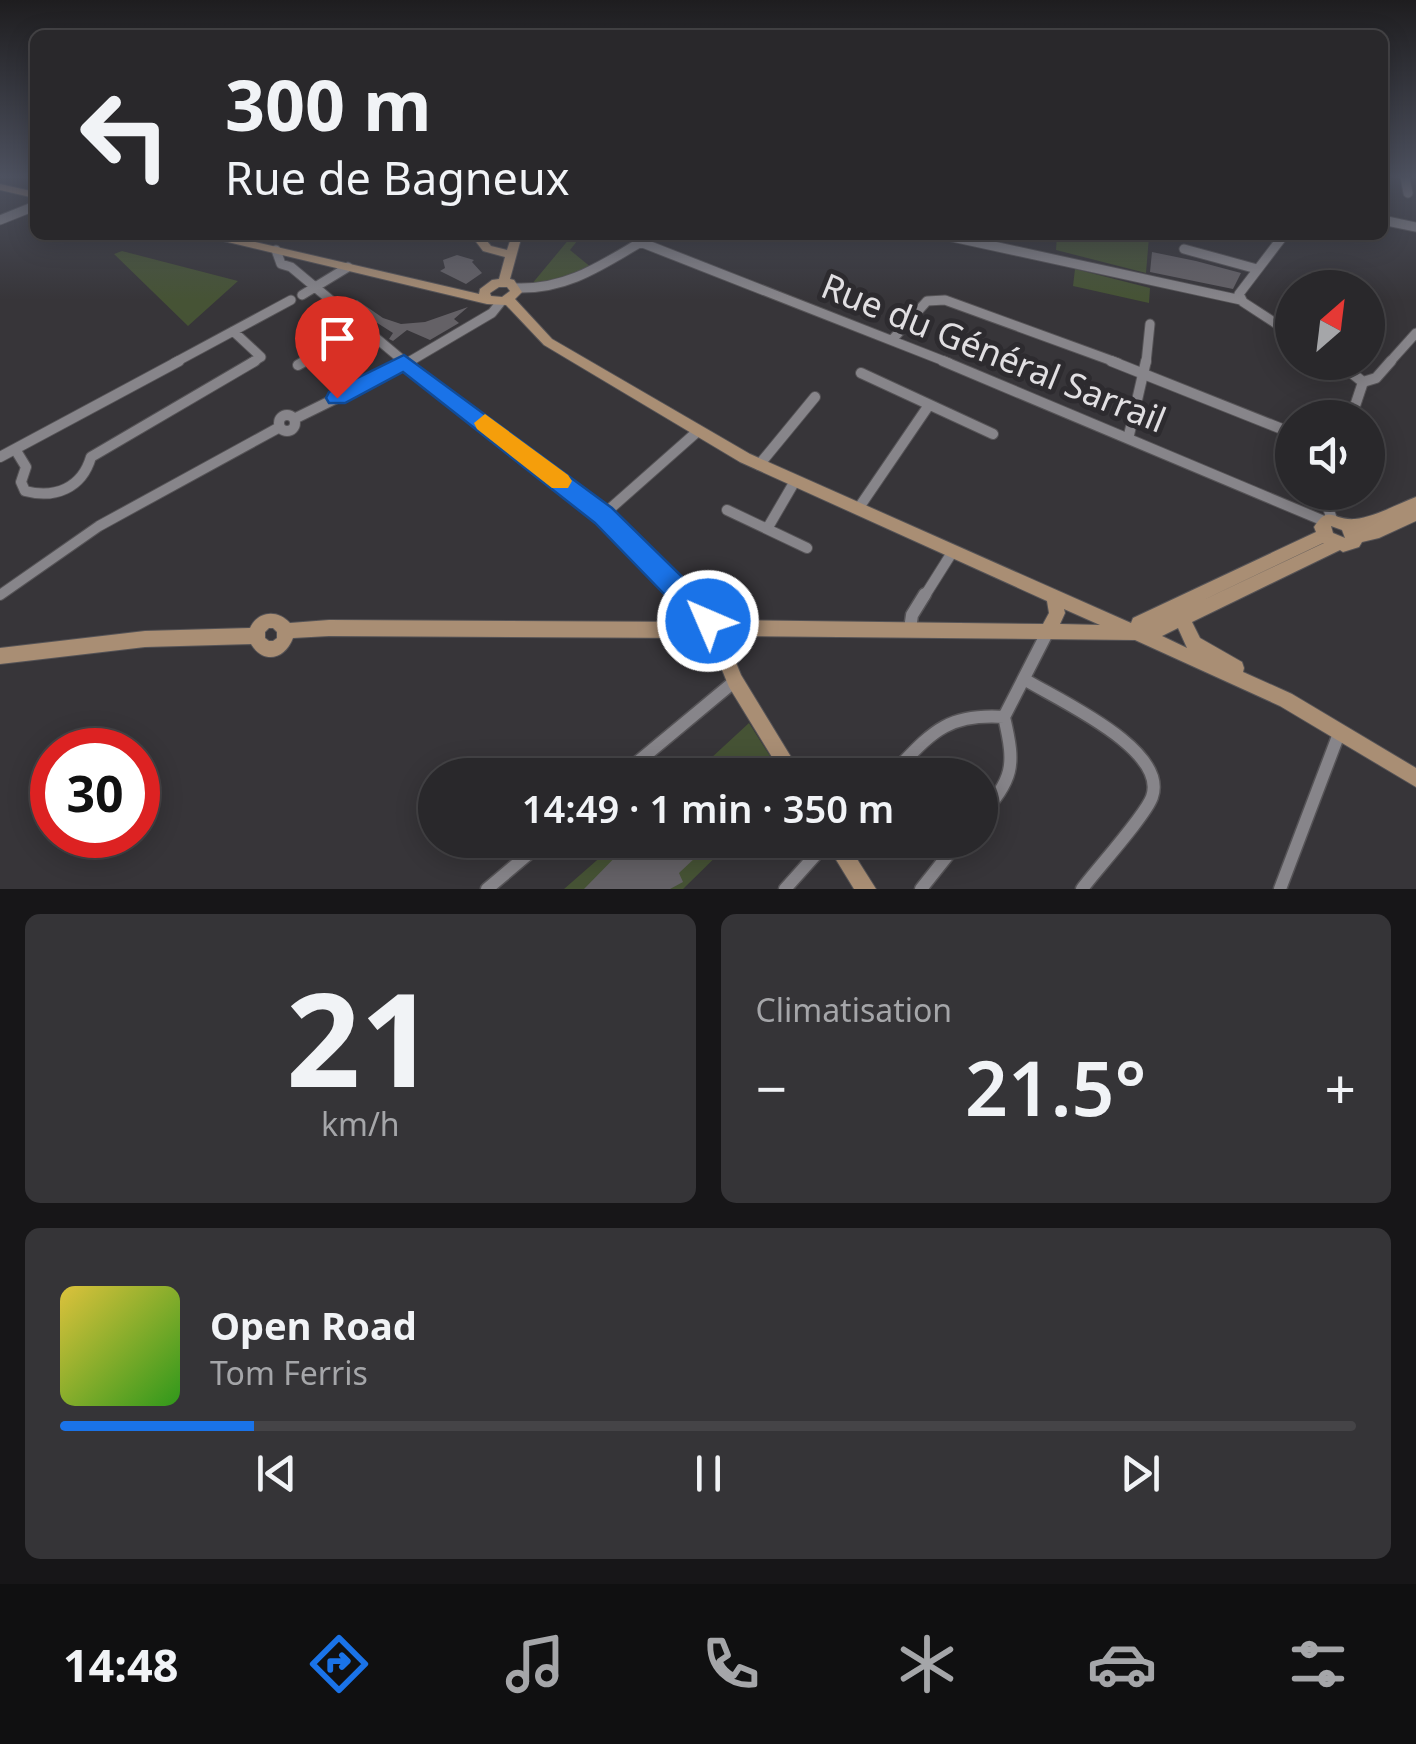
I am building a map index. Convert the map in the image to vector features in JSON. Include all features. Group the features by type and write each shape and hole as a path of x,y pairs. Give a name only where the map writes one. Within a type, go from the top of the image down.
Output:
{"main road":[{"path":"276,250 348,266"}],"street":[{"path":"1388,221 1416,227"},
{"path":"233,240 276,250 281,264 604,516 713,630 735,680 783,758"},
{"path":"480,240 486,249 509,254"},
{"path":"0,595 99,526 274,431 285,417 296,418 471,326 500,294 515,240"},
{"path":"0,458 348,266 443,288 500,294 552,290 568,286 644,240"},
{"path":"966,240 1241,300 1275,323"},
{"path":"1241,300 1239,294 1280,240"},
{"name":"Rue du Général Sarrail","path":"640,242 1129,435 1337,530"},
{"path":"1184,249 1257,269"},
{"path":"500,294 548,342 759,465 1264,690 1340,730 1416,778"},
{"path":"892,340 927,301 945,300 1145,373 1275,426"},
{"path":"1129,435 1145,373 1150,324"},
{"path":"298,365 361,327"},
{"path":"15,449 26,466 22,482 26,491 39,496 69,488 86,474 91,456 261,357 234,331"},
{"path":"1363,382 1376,378 1416,333"},
{"path":"861,373 993,434"},
{"path":"1357,400 1363,382"},
{"path":"759,465 815,397"},
{"path":"858,509 929,404"},
{"path":"604,516 698,431"},
{"path":"767,529 796,481"},
{"path":"1136,632 1139,623 1337,530 1416,504"},
{"path":"727,510 807,548"},
{"path":"1329,510 1337,530"},
{"path":"0,656 145,639 255,636 259,647 268,649 282,641 286,632 329,628 1151,633 1183,620 1337,530 1374,533 1416,514"},
{"path":"910,630 912,615 953,551"},
{"path":"998,796 1007,785 1011,746 1004,717 1056,614 1054,596"},
{"path":"1183,620 1189,636 1203,652 1236,668 1264,690"},
{"path":"1024,679 1129,745 1144,759 1154,782 1152,798 1082,889"},
{"path":"642,758 735,680"},
{"path":"908,758 944,721 974,713 1004,717"},
{"path":"1280,889 1340,730"},
{"path":"487,889 524,858"},
{"path":"785,889 814,858"},
{"path":"844,858 866,889"},
{"path":"921,889 946,858"}],"green space":[{"path":"568,240 578,240 570,250 592,268 567,283 531,285"},
{"path":"1057,240 1149,240 1146,273 1056,250"},
{"path":"122,251 238,281 188,326 114,254"},
{"path":"1075,269 1150,288 1149,303 1073,286"},
{"path":"749,723 771,758 711,758"},
{"path":"599,858 715,858 683,889 564,889"}],"building":[{"path":"1152,252 1241,273 1233,289 1150,272"},
{"path":"457,255 474,260 482,273 466,284 440,271 445,268 443,260"},
{"path":"357,300 383,318 401,324 425,322 468,307 454,319 459,323 430,340 407,330 393,341 389,339 393,333 349,305"},
{"path":"614,858 695,858 679,873 683,882 670,889 584,889"}],"slow traffic":[{"path":"485,423 560,481"}],"route":[{"path":"337,398 404,362 604,516 708,621"}]}
